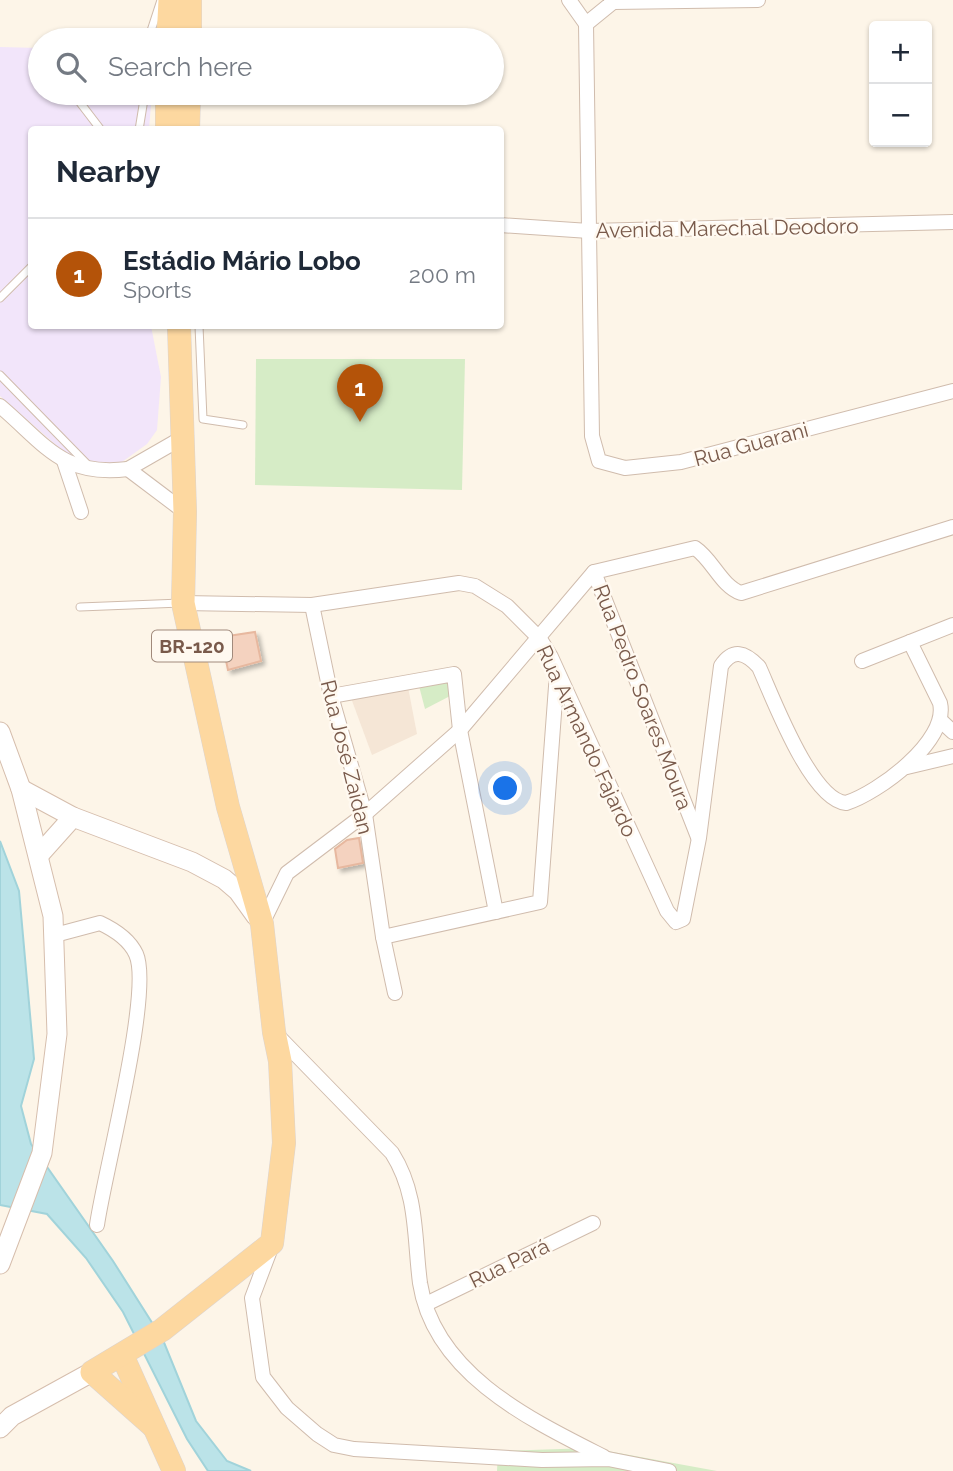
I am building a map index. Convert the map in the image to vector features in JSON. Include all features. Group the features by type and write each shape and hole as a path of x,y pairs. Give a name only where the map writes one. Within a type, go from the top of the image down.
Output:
{"main road":[{"path":"168,28 170,0"},
{"path":"190,0 190,28"},
{"path":"167,105 167,126"},
{"path":"188,126 189,105"},
{"name":"BR-120","path":"179,329 185,512 183,603 228,807 262,924"},
{"path":"0,732 21,789 54,926 57,1034 42,1153 0,1264"},
{"path":"0,1428 12,1416 125,1354 162,1330 272,1244 284,1143 280,1061 274,1032 262,924 238,891 224,879 192,862 73,817 21,789"},
{"path":"40,860 73,817"},
{"path":"125,1354 174,1471"},
{"path":"92,1372 154,1427"}],"street":[{"path":"569,0 586,24 589,231"},
{"path":"586,24 612,1 758,0"},
{"name":"Avenida Marechal Deodoro","path":"504,225 589,231 953,222"},
{"name":"Rua Guarani","path":"589,231 594,410 592,436 599,461 625,468 681,462 953,391"},
{"path":"0,406 64,461 95,471 128,469 182,438"},
{"path":"64,461 81,512"},
{"path":"128,469 185,512"},
{"path":"594,572 695,548 704,553 732,590 741,593 953,527"},
{"name":"Rua Pedro Soares Moura","path":"262,924 287,873 365,814 460,730 540,639 594,572"},
{"name":"Rua Pedro Soares Moura","path":"594,572 699,838"},
{"name":"Rua Armando Fajardo","path":"183,603 312,605 459,583 490,593 524,621 540,639 558,672 667,911 676,922 682,919 699,838 721,666 728,656 739,653 749,657 759,667 806,765 833,800 846,803 862,797 899,769"},
{"name":"Rua José Zaidan","path":"312,605 331,696 365,814 383,937 395,993"},
{"path":"862,661 953,625"},
{"path":"899,769 927,747 940,720 940,703 909,642"},
{"path":"383,937 540,902 558,672"},
{"path":"331,696 454,674 460,730 496,912"},
{"path":"940,720 953,732"},
{"path":"899,769 953,756"},
{"path":"54,926 100,923 119,932 137,955 139,1002 97,1226"},
{"path":"274,1032 392,1153 402,1170 415,1214 421,1284 426,1304 450,1350 477,1379 513,1409 608,1459"},
{"name":"Rua Pará","path":"426,1304 593,1223"},
{"path":"272,1244 253,1298 263,1377 287,1408 334,1445 354,1449 542,1460 608,1459 668,1471"}],"lane":[{"path":"152,28 162,0"},
{"path":"82,105 98,126"},
{"path":"140,126 143,105"},
{"path":"0,298 28,270"},
{"path":"200,329 203,419 243,425"},
{"path":"0,374 69,449 95,471"},
{"path":"80,607 183,603"}],"shaded area":[{"path":"0,47 28,48 28,105 151,105 149,126 28,126 28,329 152,329 161,377 157,430 147,444 115,467 73,460 0,396"},
{"path":"408,687 417,734 372,755 351,698"}],"green space":[{"path":"256,359 465,359 462,490 255,485"},
{"path":"449,677 452,695 425,709 419,686"},
{"path":"591,1448 717,1471 497,1471 498,1451"}],"water":[{"path":"0,841 19,891 34,1059 21,1106 31,1144 113,1261 163,1340 196,1421 227,1461 251,1471 208,1471 187,1439 123,1312 86,1258 47,1214 0,1205"}],"building":[{"path":"255,632 261,661 228,670 221,637"},
{"path":"359,838 363,863 338,868 335,849 347,840"}],"place":[{"name":"Estádio Mário Lobo","path":"360,422"}]}
